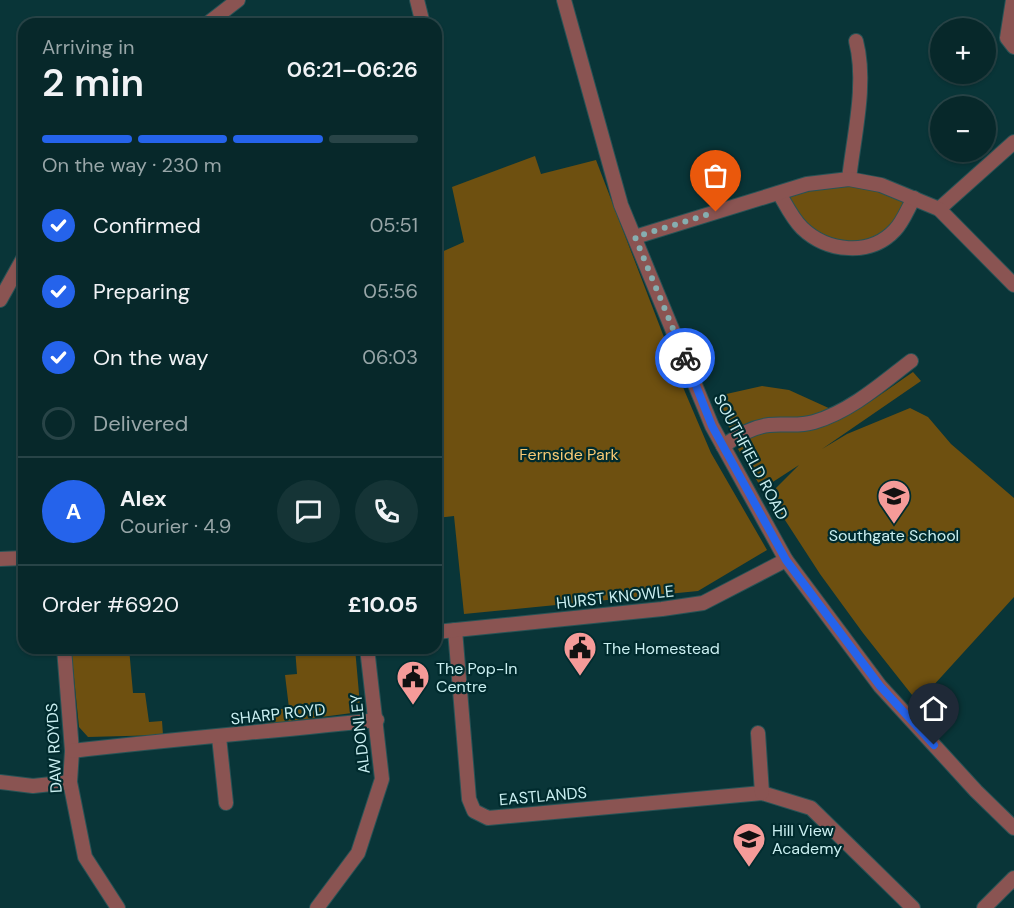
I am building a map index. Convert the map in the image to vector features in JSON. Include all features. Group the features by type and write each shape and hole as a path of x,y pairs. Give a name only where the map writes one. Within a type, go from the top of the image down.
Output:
{"street":[{"path":"215,18 238,0"},
{"path":"417,0 422,18"},
{"name":"SOUTHFIELD ROAD","path":"564,0 621,205 712,426 786,560 880,686 976,791 1014,828"},
{"path":"1013,0 1007,38 1014,47"},
{"path":"849,179 861,81 861,59 856,41"},
{"path":"939,209 1014,142"},
{"path":"635,237 807,184 849,179 881,185 939,209 1014,285"},
{"path":"779,193 793,218 803,229 832,247 850,249 883,240 896,229 914,198"},
{"path":"0,300 18,268"},
{"path":"723,446 749,429 814,422 837,413 857,402 911,361"},
{"path":"0,559 18,558"},
{"name":"HURST KNOWLE","path":"442,631 703,603 786,560"},
{"name":"EASTLANDS","path":"455,630 469,799 474,811 488,818 762,793 811,808 914,908"},
{"name":"DAW ROYDS","path":"64,654 72,751 70,782 84,857 118,908"},
{"name":"ALDONLEY","path":"317,908 358,853 382,779 368,654"},
{"name":"SHARP ROYD","path":"72,751 377,720"},
{"path":"758,733 762,793"},
{"name":"SHARP ROYD","path":"219,737 225,803"},
{"path":"0,782 33,786 70,782"},
{"path":"984,908 1014,878"}],"green space":[{"name":"Fernside Park","path":"535,156 541,174 596,160 685,392 711,453 767,550 698,591 464,614 454,516 442,517 442,252 464,242 452,187"},
{"path":"849,179 914,198 896,229 866,246 816,239 779,193"},
{"path":"913,372 921,381 822,449 847,434 910,408 928,417 951,444 1014,498 1014,597 932,687 916,700 820,574 772,500 774,490 799,465 762,489 738,449 762,432 803,431 844,416"},
{"path":"762,386 789,390 833,410 815,417 791,421 771,419 730,429 713,397"},
{"path":"72,654 130,654 133,693 145,693 149,722 162,721 163,735 88,737 79,727"},
{"path":"295,654 356,654 360,705 352,713 268,724 266,711 289,708 285,675 297,674"}],"way so far":[{"path":"685,358 635,237 716,212"}],"place":[{"name":"Southgate School","path":"894,525"},
{"name":"The Homestead","path":"580,677"},
{"name":"The Pop-In Centre","path":"413,706"},
{"name":"Hill View Academy","path":"749,868"}],"route":[{"path":"685,358 712,426 786,560 880,686 934,745"}]}
